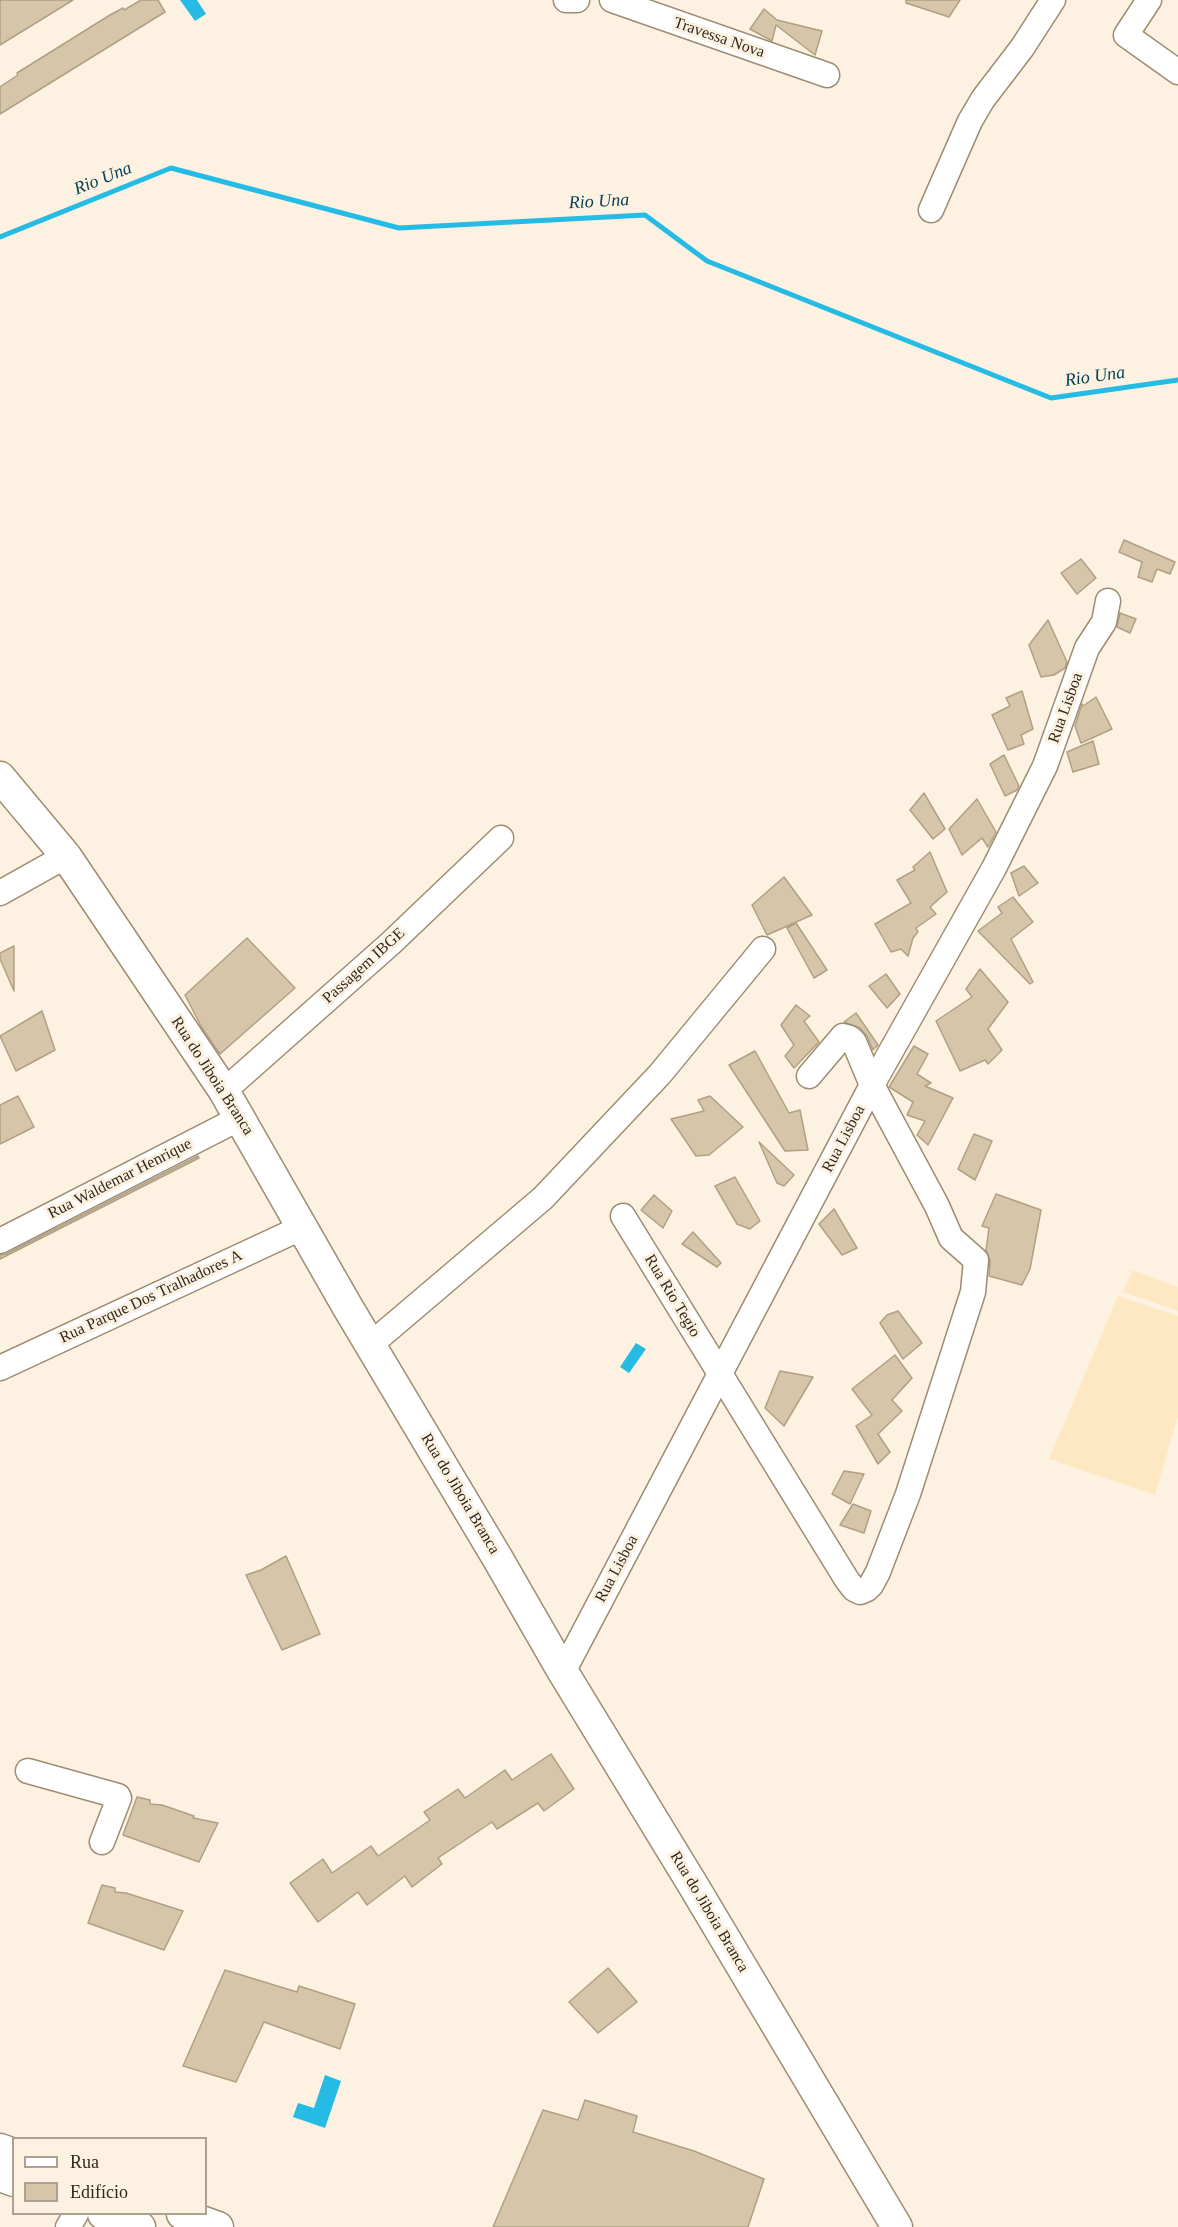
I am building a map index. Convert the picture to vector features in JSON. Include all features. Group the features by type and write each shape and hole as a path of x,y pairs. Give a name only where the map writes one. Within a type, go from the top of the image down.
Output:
{"main road":[{"name":"Rua do Jiboia Branca","path":"0,777 66,856 224,1091 370,1345 563,1672 688,1876 897,2227"},
{"path":"106,2215 140,2227"},
{"path":"185,2215 218,2227"}],"street":[{"path":"566,0 577,0"},
{"name":"Travessa Nova","path":"612,0 826,75"},
{"path":"931,210 982,99 1022,48 1053,0"},
{"path":"1149,0 1126,35 1178,72"},
{"name":"Rua Lisboa","path":"563,1672 872,1085 994,868 1040,776 1087,648 1104,622 1108,600"},
{"name":"Passagem IBGE","path":"224,1091 391,943 501,838"},
{"path":"0,893 66,856"},
{"path":"370,1345 543,1198 660,1074 763,949"},
{"path":"809,1076 835,1044 846,1036 854,1042 872,1085"},
{"name":"Rua Rio Tegio","path":"623,1216 847,1580 854,1589 860,1592 867,1589 878,1572 908,1494 973,1292 976,1260 951,1238 938,1206 872,1085"},
{"name":"Rua Waldemar Henrique","path":"0,1240 240,1118"},
{"name":"Rua Parque Dos Tralhadores A","path":"0,1368 303,1227"},
{"path":"28,1771 118,1796 102,1842"}],"shaded area":[{"path":"1132,1270 1178,1287 1178,1311 1123,1292"},
{"path":"1118,1296 1178,1316 1178,1417 1155,1495 1049,1459"}],"water":[{"path":"180,0 197,0 206,14 195,21"},
{"path":"636,1343 646,1349 629,1373 620,1367"},
{"path":"325,2075 341,2081 325,2128 293,2117 298,2103 314,2108"}],"building":[{"path":"0,0 73,0 0,45"},
{"path":"141,0 158,0 165,12 0,114 0,87 18,75 17,73 110,15"},
{"path":"906,0 960,0 949,17 906,3"},
{"path":"764,9 777,20 822,31 815,55 776,25 772,41 750,29"},
{"path":"1124,540 1175,562 1170,574 1157,569 1152,582 1138,577 1142,562 1119,552"},
{"path":"1081,559 1096,578 1077,594 1061,573"},
{"path":"1120,613 1136,619 1130,633 1117,627"},
{"path":"1048,620 1067,662 1065,668 1054,675 1041,677 1029,645"},
{"path":"1022,691 1033,729 1021,735 1024,744 1008,750 992,715 1010,706 1006,698"},
{"path":"1096,697 1112,729 1081,743 1075,726 1082,704 1083,706"},
{"path":"1093,741 1099,764 1073,772 1067,752"},
{"path":"1004,755 1019,786 1017,790 1005,796 990,764"},
{"path":"924,793 945,829 933,839 910,810"},
{"path":"977,799 996,832 988,847 982,838 962,855 949,829"},
{"path":"930,852 947,892 930,907 936,914 916,928 918,932 913,938 908,956 901,949 891,952 875,924 911,903 897,880 915,870 913,867"},
{"path":"1024,866 1038,883 1019,896 1011,873"},
{"path":"784,877 812,915 767,935 752,905"},
{"path":"1013,897 1033,922 1011,939 1033,982 1030,984 978,931 1002,913 998,907"},
{"path":"796,923 827,970 814,978 787,928"},
{"path":"247,938 295,988 220,1054 202,1028 185,995"},
{"path":"14,946 14,991 0,959 0,953"},
{"path":"980,969 1008,1002 988,1029 1002,1050 988,1064 985,1060 960,1071 936,1021 972,997 966,989"},
{"path":"886,974 900,994 887,1008 869,986"},
{"path":"796,1005 810,1016 804,1021 819,1042 794,1068 785,1056 794,1045 781,1025"},
{"path":"42,1011 55,1050 16,1071 0,1036"},
{"path":"856,1013 878,1045 873,1050 867,1036 860,1028 844,1022"},
{"path":"914,1046 928,1054 917,1074 931,1083 925,1086 953,1098 928,1145 917,1135 925,1121 907,1115 913,1102 889,1087"},
{"path":"755,1051 789,1113 800,1110 808,1150 785,1151 729,1065"},
{"path":"18,1096 34,1127 0,1144 0,1105"},
{"path":"710,1096 743,1127 709,1155 696,1156 671,1119 704,1111 698,1100"},
{"path":"974,1134 992,1141 975,1180 958,1169"},
{"path":"759,1142 794,1175 784,1186 777,1183"},
{"path":"198,1156 199,1158 0,1259 0,1255"},
{"path":"735,1177 760,1221 750,1229 737,1224 715,1186"},
{"path":"996,1194 1041,1210 1030,1269 1022,1285 989,1276 990,1261 986,1250 989,1228 982,1226"},
{"path":"654,1195 672,1211 663,1228 641,1210"},
{"path":"834,1209 857,1248 842,1255 819,1224"},
{"path":"693,1232 721,1263 717,1267 682,1244"},
{"path":"898,1311 922,1343 903,1359 880,1323 887,1315"},
{"path":"895,1355 912,1378 892,1400 902,1411 878,1434 890,1452 878,1464 856,1426 872,1415 852,1389"},
{"path":"780,1371 813,1377 784,1426 765,1408"},
{"path":"844,1471 864,1474 850,1504 832,1494"},
{"path":"853,1504 871,1511 864,1533 840,1525"},
{"path":"286,1556 320,1634 282,1650 246,1575 261,1570"},
{"path":"551,1754 574,1789 544,1811 538,1803 497,1829 492,1822 438,1858 442,1864 412,1887 405,1876 367,1905 358,1892 318,1922 290,1883 323,1859 332,1873 371,1846 378,1856 430,1820 424,1812 458,1789 465,1798 505,1770 512,1780"},
{"path":"137,1797 150,1800 150,1804 162,1805 194,1816 193,1818 218,1823 199,1862 123,1835"},
{"path":"102,1885 115,1888 115,1892 126,1893 183,1911 164,1950 88,1923"},
{"path":"608,1968 637,2002 598,2033 569,2002"},
{"path":"225,1970 297,1992 299,1986 355,2004 340,2049 264,2022 236,2082 183,2066"},
{"path":"585,2100 637,2116 633,2132 694,2151 764,2179 748,2227 493,2227 543,2110 578,2120"}],"waterway":[{"name":"Rio Una","path":"0,237 171,168 399,228 645,215 707,261 1051,398 1178,380"}]}
